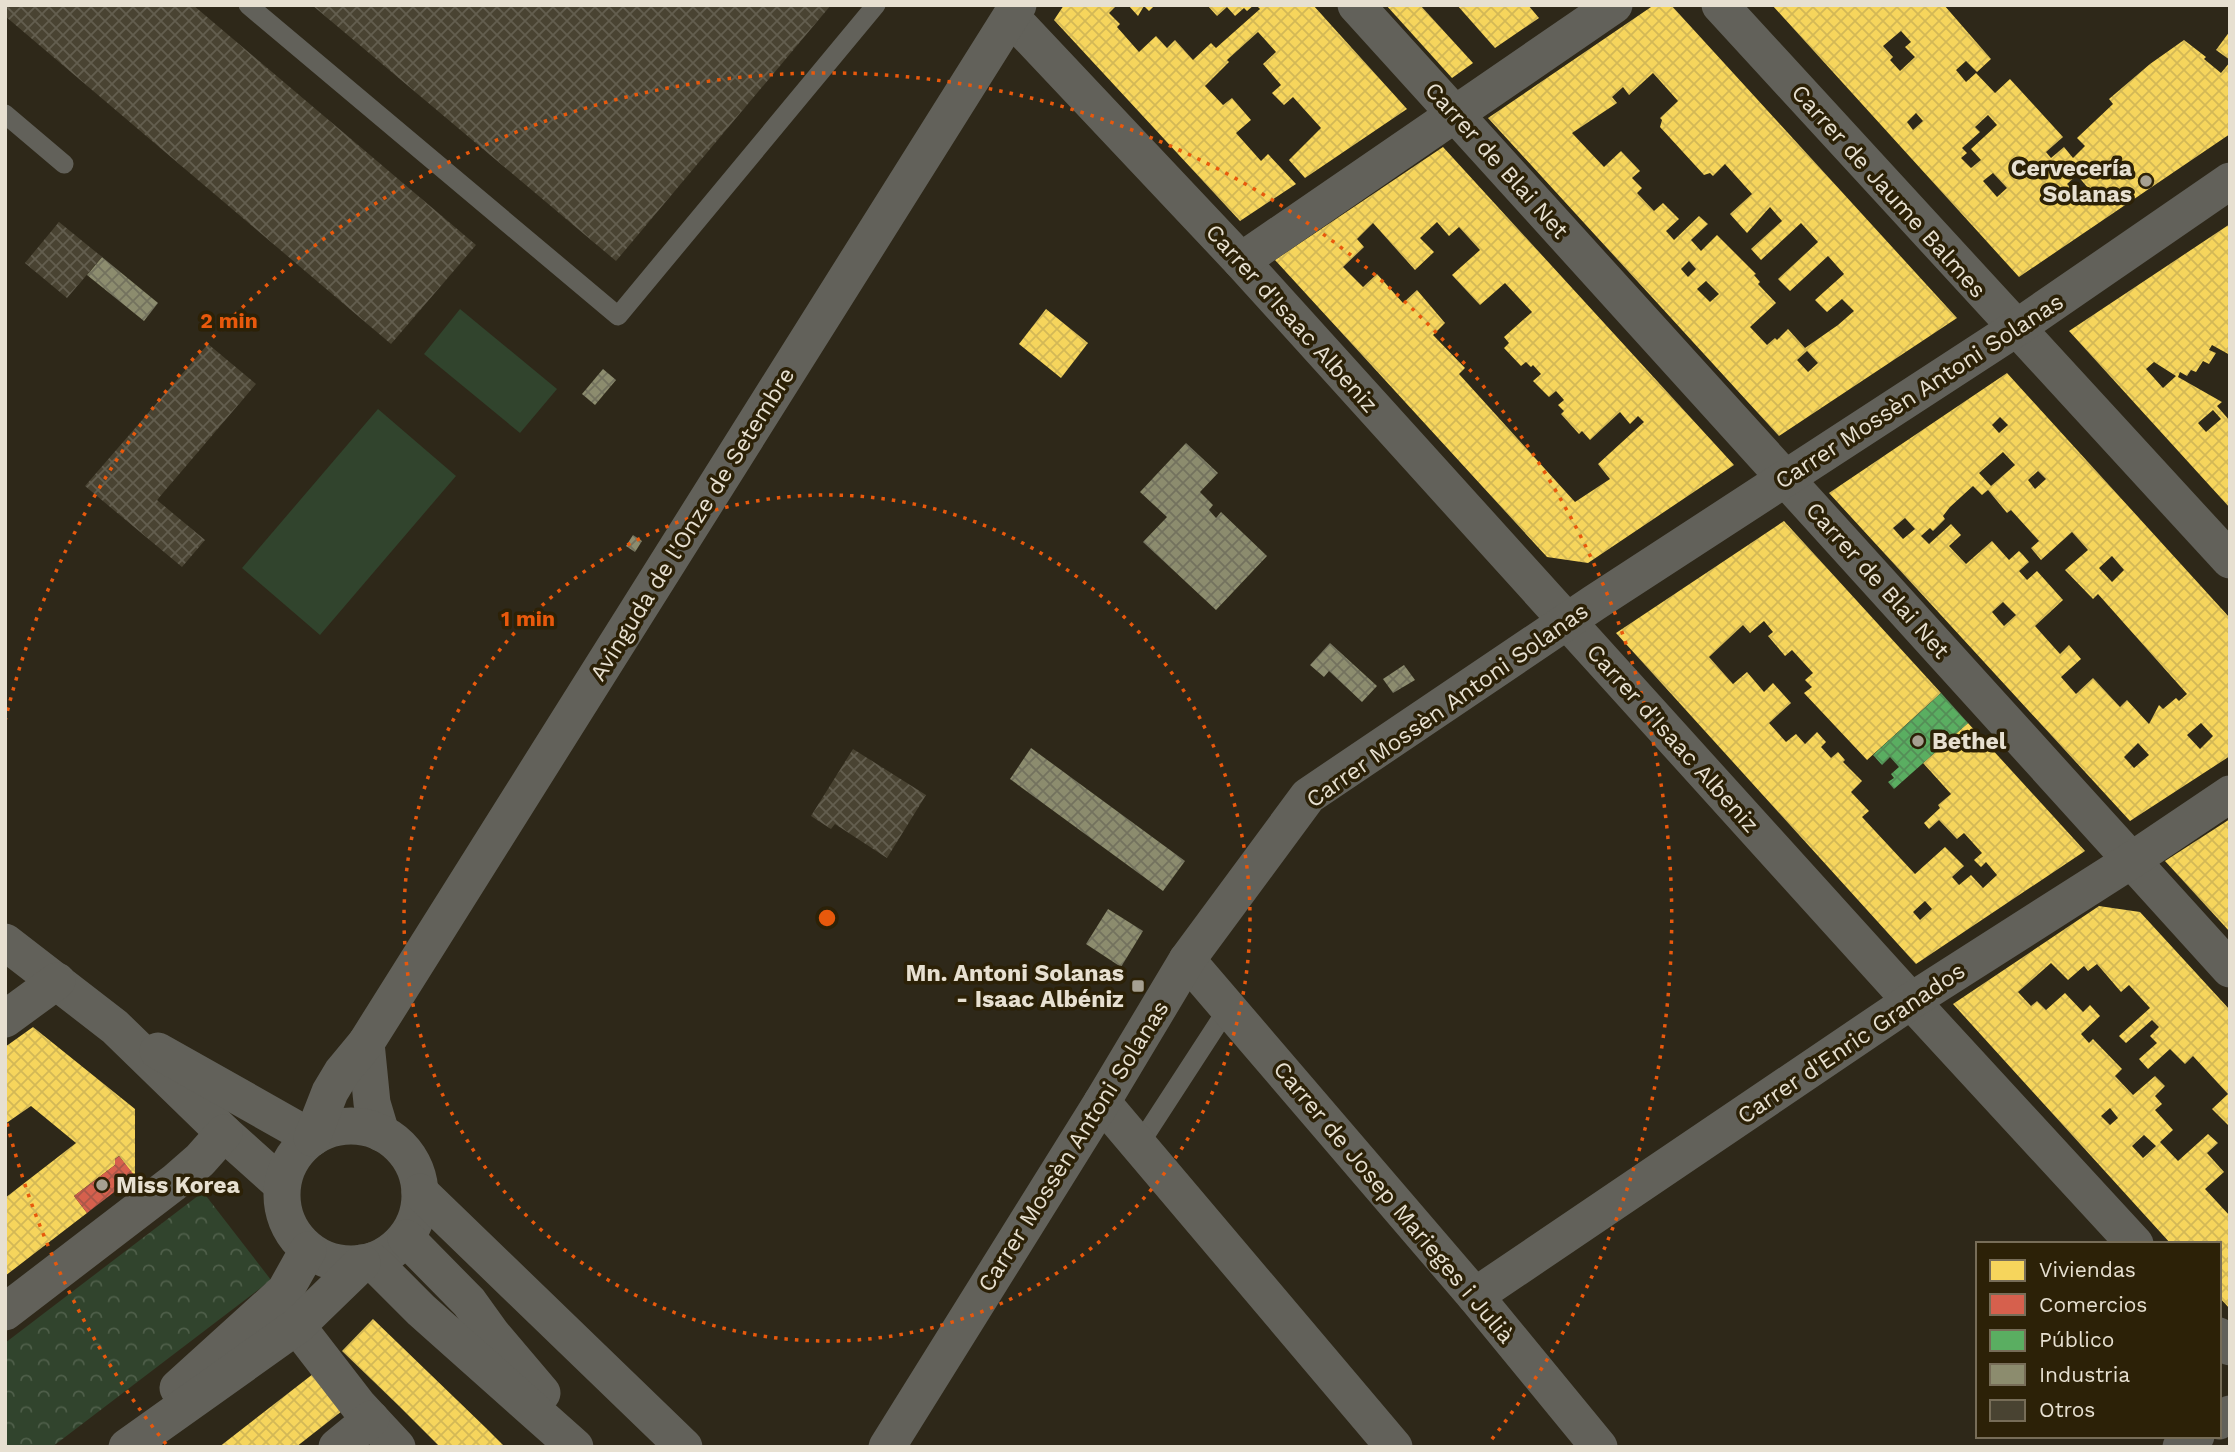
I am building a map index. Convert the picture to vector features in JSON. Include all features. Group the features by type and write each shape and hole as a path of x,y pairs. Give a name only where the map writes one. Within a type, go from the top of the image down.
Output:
{"street":[{"name":"Carrer de Blai Net","path":"1356,5 2230,969"},
{"path":"1241,261 1614,5"},
{"name":"Carrer de Jaume Balmes","path":"1720,5 2230,560"},
{"name":"Carrer d'Isaac Albeniz","path":"1014,11 1911,1001 2133,1242"},
{"name":"Avinguda de l'Onze de Setembre","path":"312,1138 330,1092 342,1072 366,1043 1014,11"},
{"name":"Carrer Mossèn Antoni Solanas","path":"887,1447 1102,1102 1187,960 1308,796 1567,621 2015,329 2230,181"},
{"name":"Carrer d'Enric Granados","path":"1475,1296 1911,1001 2230,794"},
{"path":"5,942 115,1027 282,1185"},
{"name":"Carrer de Josep Marieges i Julià","path":"1187,960 1475,1296 1599,1447"},
{"path":"5,1019 57,981"},
{"path":"115,1027 312,1138"},
{"path":"366,1043 372,1103 381,1133"},
{"path":"1102,1102 1394,1447"},
{"path":"340,1126 361,1126 381,1133 398,1144 411,1161 419,1180 416,1221 391,1253 352,1265 331,1262 308,1250 297,1240 286,1222 281,1202 282,1185 289,1161 302,1144 320,1133 340,1126"},
{"path":"5,1311 176,1181 200,1160 224,1133"},
{"path":"420,1192 684,1447"},
{"path":"405,1238 469,1302 583,1447"},
{"path":"114,1447 285,1291 308,1250"},
{"path":"127,1447 297,1326 367,1262"},
{"path":"367,1262 575,1447"},
{"path":"502,1272 528,1375"},
{"path":"297,1326 371,1419 397,1447"},
{"path":"337,1447 371,1419"}],"lane":[{"path":"248,5 618,316 876,5"},
{"path":"5,114 64,164"},
{"path":"1139,1145 1228,1008"}],"green space":[{"path":"460,309 557,389 520,433 424,354"},
{"path":"378,409 456,476 320,635 242,568"},
{"path":"203,1192 271,1280 52,1447 5,1447 5,1343"}],"building: Viviendas":[{"path":"1064,5 1117,5 1109,13 1120,24 1117,27 1139,52 1156,36 1167,48 1175,40 1193,60 1211,43 1216,48 1260,9 1256,5 1313,5 1407,109 1305,178 1289,160 1321,128 1293,97 1284,105 1272,93 1281,85 1263,64 1276,52 1258,32 1227,60 1229,62 1205,86 1223,105 1232,98 1251,120 1236,133 1261,161 1268,154 1296,184 1240,221 1054,20"},
{"path":"1128,5 1155,5 1149,11 1144,6 1138,16"},
{"path":"1207,5 1254,5 1247,11 1244,8 1235,16 1227,7 1217,16"},
{"path":"1386,5 1420,5 1473,63 1452,78"},
{"path":"1457,5 1528,5 1539,18 1495,48"},
{"path":"1654,5 1671,5 1957,318 1779,436 1488,118","holes":["1653,73 1678,101 1660,118 1660,127 1704,175 1710,173 1713,176 1725,164 1752,194 1730,214 1747,233 1770,207 1782,221 1751,249 1761,260 1801,223 1818,242 1778,279 1790,291 1828,256 1844,274 1815,300 1827,312 1842,299 1854,311 1805,348 1788,329 1767,345 1750,327 1776,303 1758,284 1760,282 1754,275 1756,274 1717,235 1701,251 1691,240 1708,224 1699,216 1674,240 1666,231 1679,219 1663,203 1654,211 1637,193 1642,188 1632,178 1640,171 1621,151 1604,167 1572,133 1617,103 1612,97 1623,87 1629,95","1689,261 1696,269 1688,277 1681,269","1706,281 1719,294 1710,302 1697,289","1807,351 1818,363 1808,372 1797,360"]},
{"path":"1772,5 1944,5 1991,59 1977,72 1966,61 1956,70 1966,82 1976,73 1995,93 2010,79 2063,137 2046,152 2051,158 2064,147 2073,158 2085,146 2077,138 2113,104 2109,99 2150,64 2184,40 2221,73 2230,62 2230,134 2019,277","holes":["1901,31 1911,42 1905,47 1915,57 1900,71 1883,46","1916,113 1923,121 1913,130 1907,122","1988,115 1997,125 1971,149 1981,160 1971,168 1961,158 1967,153 1962,148 1980,132 1975,127","1993,173 2007,188 1997,197 1983,181","2077,175 2088,188 2079,196 2067,184"]},
{"path":"2230,31 2230,60 2216,50"},
{"path":"1443,147 1734,465 1588,563 1547,557 1275,260","holes":["1437,222 1449,236 1459,227 1480,250 1452,275 1480,305 1505,283 1532,312 1504,337 1509,343 1504,348 1521,366 1526,362 1531,367 1533,365 1541,374 1533,381 1549,397 1556,391 1564,400 1558,405 1564,411 1561,414 1579,434 1582,431 1590,440 1620,412 1630,424 1638,416 1644,422 1598,464 1610,479 1575,502 1459,374 1465,368 1433,335 1445,323 1417,290 1403,303 1377,274 1363,287 1343,267 1364,247 1357,239 1373,223 1415,270 1434,252 1420,238"]},
{"path":"2230,224 2230,355 2212,345 2209,350 2216,353 2209,364 2203,361 2196,372 2191,370 2187,376 2180,372 2178,377 2222,402 2217,406 2230,421 2230,508 2069,331","holes":["2154,362 2176,376 2163,388 2146,369","2213,410 2221,419 2206,432 2198,423"]},
{"path":"1046,309 1088,343 1061,378 1019,344"},
{"path":"2007,373 2230,618 2230,756 2130,821 1829,493","holes":["2000,417 2008,425 1999,433 1992,425","2003,452 2015,465 1991,486 1979,473","2038,471 2046,479 2035,489 2028,480","1973,486 1982,495 1988,490 2007,513 2011,510 2039,541 2031,548 2041,560 2072,532 2088,550 2065,570 2093,599 2098,594 2187,694 2179,701 2176,698 2163,709 2159,705 2149,724 2127,700 2120,707 2093,678 2076,694 2061,677 2081,659 2069,645 2060,654 2035,626 2063,600 2037,571 2027,580 2019,571 2029,562 2019,551 2009,560 1992,541 1966,564 1949,546 1961,535 1951,524 1929,544 1921,536 1930,528 1933,531 1945,519 1943,516","1905,518 1915,529 1903,539 1893,528","2112,556 2124,570 2112,582 2099,568","2003,602 2016,615 2004,626 1992,612","2201,723 2213,736 2200,749 2187,735","2138,743 2149,755 2134,768 2124,757"]},
{"path":"1784,521 1941,693 1867,760 1804,693 1812,687 1805,680 1813,673 1792,650 1785,656 1768,636 1773,632 1764,621 1750,633 1743,625 1709,657 1733,684 1747,672 1764,692 1773,683 1791,703 1769,723 1786,742 1796,734 1805,744 1817,732 1826,742 1821,747 1831,758 1838,752 1845,760 1843,762 1862,781 1851,792 1869,811 1862,817 1915,874 1945,847 1964,866 1952,877 1959,885 1971,875 1983,888 1997,875 1986,862 1981,867 1974,860 1982,853 1964,833 1957,839 1939,820 1929,829 1924,823 1951,794 1923,763 1968,723 2085,851 1916,964 1616,633","holes":["1925,901 1932,909 1920,920 1913,912"]},
{"path":"2230,819 2230,932 2165,861"},
{"path":"2099,906 2140,912 2230,1010 2230,1127 2212,1109 2228,1094 2193,1056 2185,1064 2170,1049 2148,1069 2139,1059 2157,1043 2150,1036 2159,1027 2152,1020 2126,1043 2119,1036 2150,1008 2129,985 2121,992 2097,964 2088,971 2084,966 2068,980 2051,963 2018,992 2031,1006 2037,1001 2046,1010 2065,993 2083,1012 2090,1005 2100,1016 2081,1034 2089,1043 2093,1039 2122,1069 2115,1076 2133,1095 2155,1076 2165,1086 2155,1096 2162,1104 2155,1110 2173,1130 2160,1142 2178,1161 2208,1134 2218,1143 2207,1153 2224,1172 2205,1189 2230,1216 2230,1309 2221,1299 2221,1242 2169,1242 1953,1004","holes":["2110,1108 2118,1118 2110,1125 2101,1116","2144,1135 2156,1146 2143,1158 2132,1146"]},
{"path":"33,1027 135,1109 135,1177 119,1156 115,1159 115,1165 74,1196 87,1213 5,1276 5,1198 76,1143 31,1106 5,1124 5,1047"},
{"path":"373,1319 505,1447 440,1447 342,1351"},
{"path":"313,1374 342,1411 296,1447 219,1447"}],"building: Comercios":[{"path":"119,1156 135,1176 87,1213 74,1196 115,1165 115,1159"}],"building: Público":[{"name":"Bethel","path":"1941,693 1968,723 1894,789 1888,782 1894,778 1891,774 1899,767 1890,757 1882,765 1873,755"}],"building: Industria":[{"path":"102,257 158,303 144,321 87,275"},
{"path":"603,369 616,380 595,405 582,394"},
{"path":"1186,443 1218,473 1200,492 1213,505 1209,510 1216,518 1221,512 1267,556 1216,610 1143,542 1167,517 1140,492"},
{"path":"633,535 642,541 635,552 626,546"},
{"path":"1330,643 1377,686 1362,702 1329,671 1324,677 1310,665"},
{"path":"1404,665 1415,680 1393,693 1383,679"},
{"path":"1031,748 1185,861 1163,891 1010,779"},
{"path":"1108,909 1143,931 1121,967 1086,944"}],"building: Otros":[{"path":"9,5 193,5 476,245 391,344 5,16"},
{"path":"312,5 831,5 616,261"},
{"path":"59,222 102,257 67,298 25,263"},
{"path":"208,344 256,384 157,500 205,540 182,567 85,486"},
{"path":"853,749 926,795 887,858 835,824 831,829 811,816"}],"place":[{"name":"Cervecería Solanas","path":"2146,181"},
{"name":"Bethel","path":"1918,741"},
{"name":"Mn. Antoni Solanas - Isaac Albéniz","path":"1138,986"},
{"name":"Miss Korea","path":"102,1185"}]}
